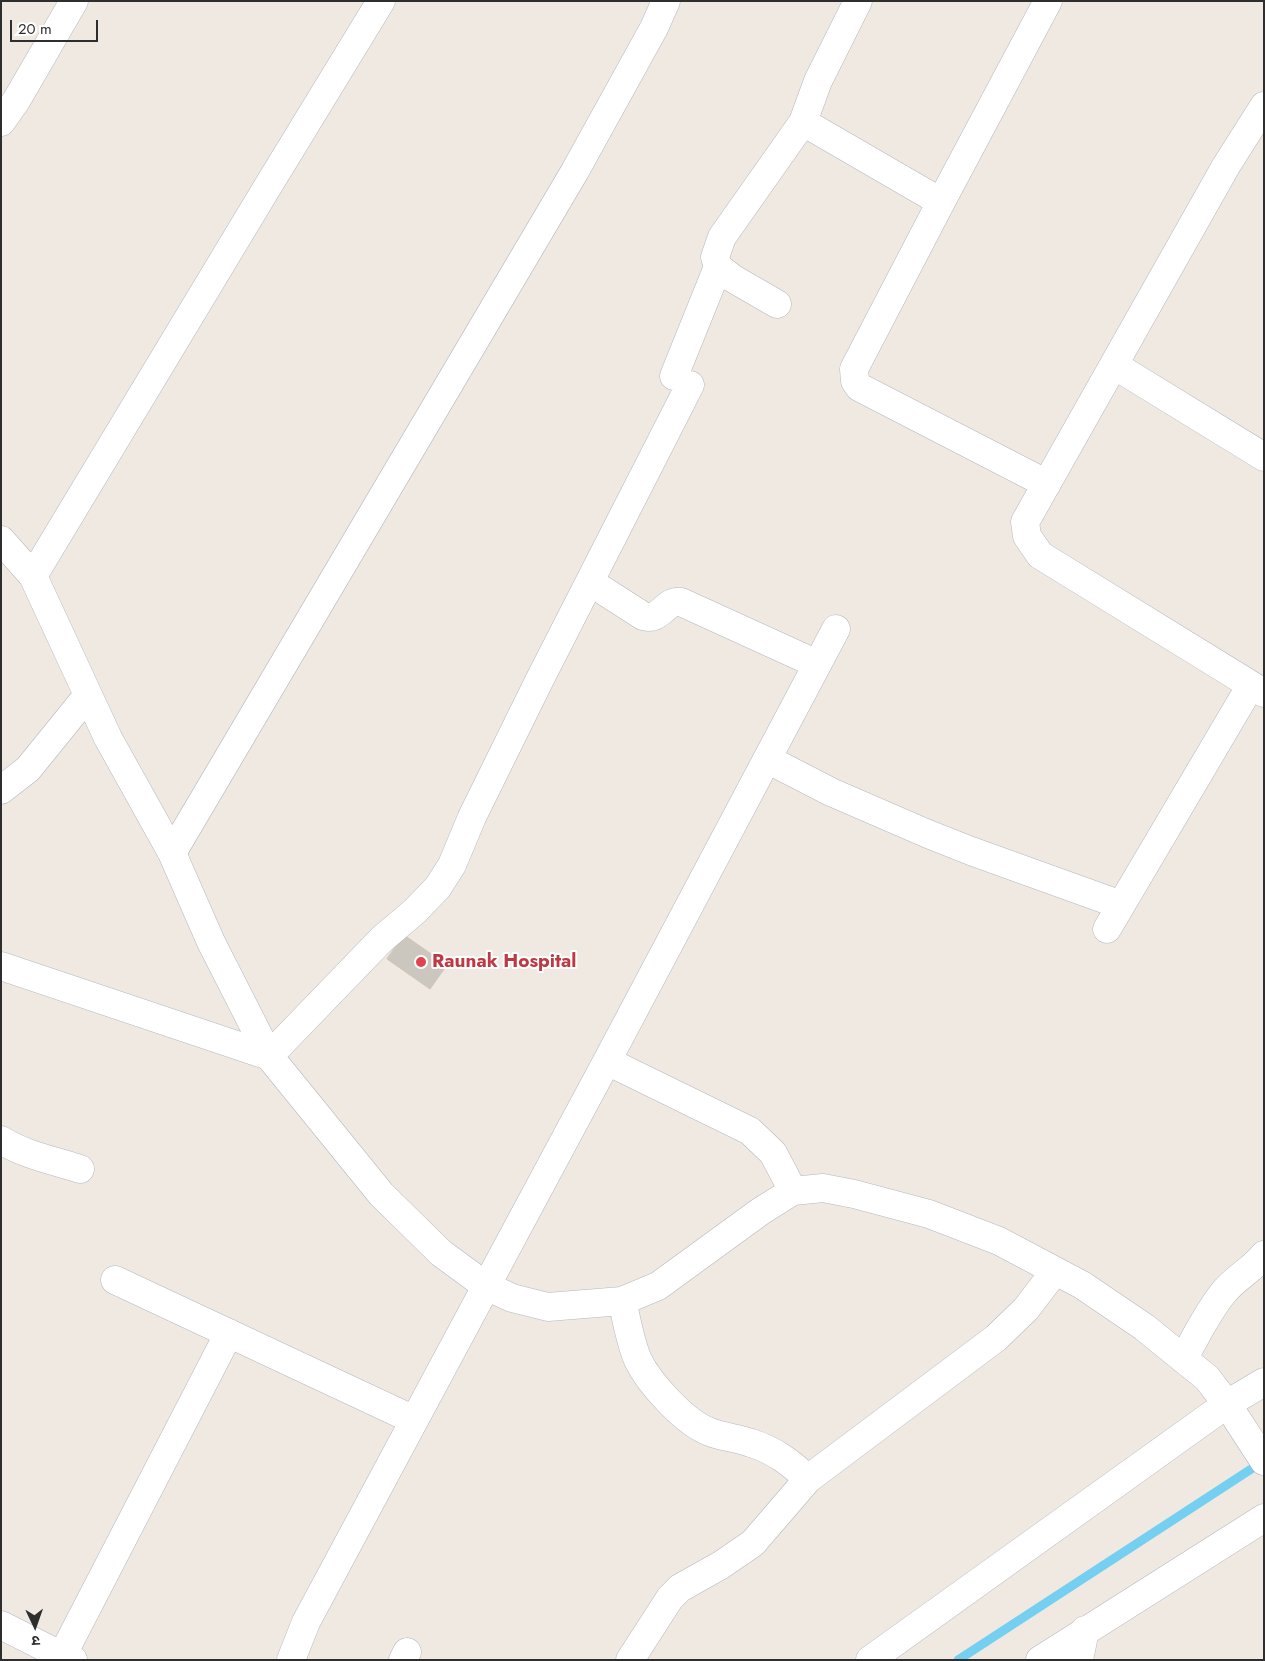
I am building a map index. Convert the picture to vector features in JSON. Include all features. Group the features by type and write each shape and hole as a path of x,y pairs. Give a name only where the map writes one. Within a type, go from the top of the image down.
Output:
{"street":[{"path":"6,105 74,1"},
{"path":"33,576 381,1"},
{"path":"172,854 570,179 654,28 666,1"},
{"path":"269,1056 382,939 415,911 438,887 452,865 540,679 590,582 682,381 718,267 715,257 722,237 803,122 818,81 858,1"},
{"path":"1047,484 859,387 855,380 854,369 1048,1"},
{"path":"1107,929 1257,689 1040,555 1027,536 1025,522 1226,166 1264,106"},
{"path":"803,122 941,202"},
{"path":"718,267 732,278 777,304"},
{"path":"1114,365 1264,457"},
{"path":"1,540 33,576 108,738 172,854 211,942 269,1056 381,1194 441,1253 486,1286 512,1298 548,1307 622,1300 658,1286 761,1211 793,1192 822,1188 854,1194 929,1214 999,1241 1082,1285 1136,1322 1207,1378 1264,1461"},
{"path":"590,582 648,618 655,617 675,601 681,602 817,664"},
{"path":"291,1660 306,1622 836,629"},
{"path":"1,790 28,769 88,695"},
{"path":"767,759 831,792 928,834 1121,905"},
{"path":"1,966 28,977 269,1056"},
{"path":"607,1061 750,1131 774,1153 793,1192"},
{"path":"1,1140 8,1145 80,1169"},
{"path":"1183,1359 1222,1294 1264,1255"},
{"path":"630,1660 670,1598 680,1588 721,1565 753,1543 808,1479 996,1338 1026,1308 1055,1270"},
{"path":"115,1280 414,1420"},
{"path":"622,1300 638,1359 645,1372 675,1408 691,1423 710,1432 752,1443 788,1460 808,1479"},
{"path":"1,1625 65,1658 229,1333"},
{"path":"870,1660 1230,1409 1264,1382"},
{"path":"1040,1660 1264,1518"},
{"path":"1079,1660 1085,1630"}],"building":[{"path":"404,935 447,965 430,989 387,959"}],"waterway":[{"path":"958,1660 1262,1462"}],"place":[{"name":"Raunak Hospital","path":"421,962"}]}
